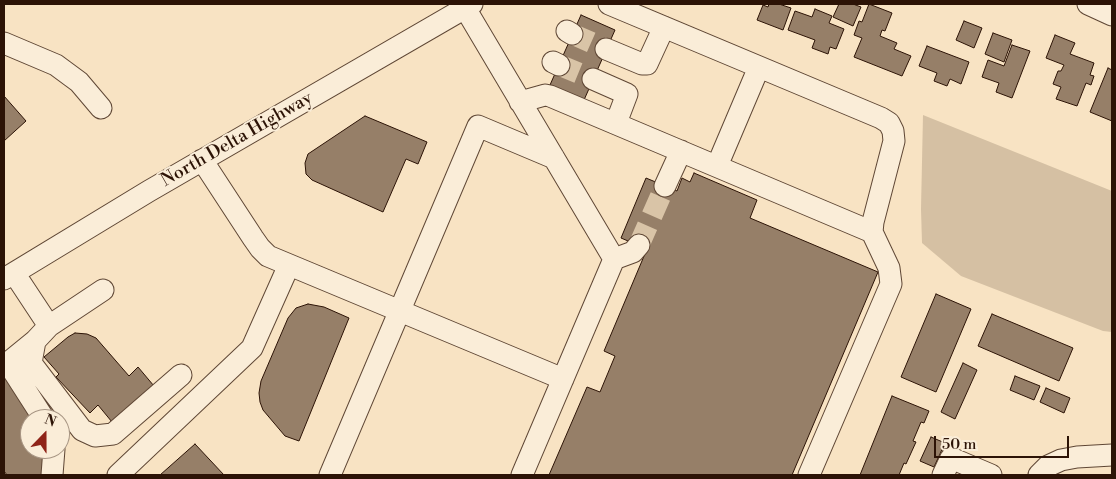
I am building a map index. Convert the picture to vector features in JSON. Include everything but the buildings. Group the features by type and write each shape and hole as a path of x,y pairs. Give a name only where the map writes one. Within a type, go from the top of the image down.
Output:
{"street":[{"path":"609,4 881,118 889,123 893,131 894,141 872,232 889,268 891,284 809,475"},
{"path":"1088,4 1112,15"},
{"path":"468,6 520,102 614,259"},
{"name":"North Delta Highway","path":"9,276 202,160 468,6"},
{"path":"606,49 645,64 649,61 664,27"},
{"path":"4,43 56,65 79,82 102,108"},
{"path":"717,166 759,67"},
{"path":"593,79 627,94 616,124"},
{"path":"520,102 545,95 550,96 872,232"},
{"path":"330,475 478,126 554,158"},
{"path":"665,186 681,151"},
{"path":"202,160 260,248 268,256 563,379"},
{"path":"522,475 614,259 632,252 639,245"},
{"path":"118,475 252,348 289,264"},
{"path":"9,276 42,333"},
{"path":"38,409 8,363 42,333 103,290"},
{"path":"42,333 31,363 82,430 95,436 113,434 181,375"},
{"path":"1039,475 1048,466 1061,460 1112,455"},
{"path":"943,475 951,458 991,475"},
{"path":"52,475 53,459"}],"shaded area":[{"path":"923,115 1112,191 1112,332 1103,331 961,276 922,243"}],"tunnel":[{"path":"572,34 606,49"},
{"path":"559,65 593,79"},
{"path":"639,245 665,186"}]}
